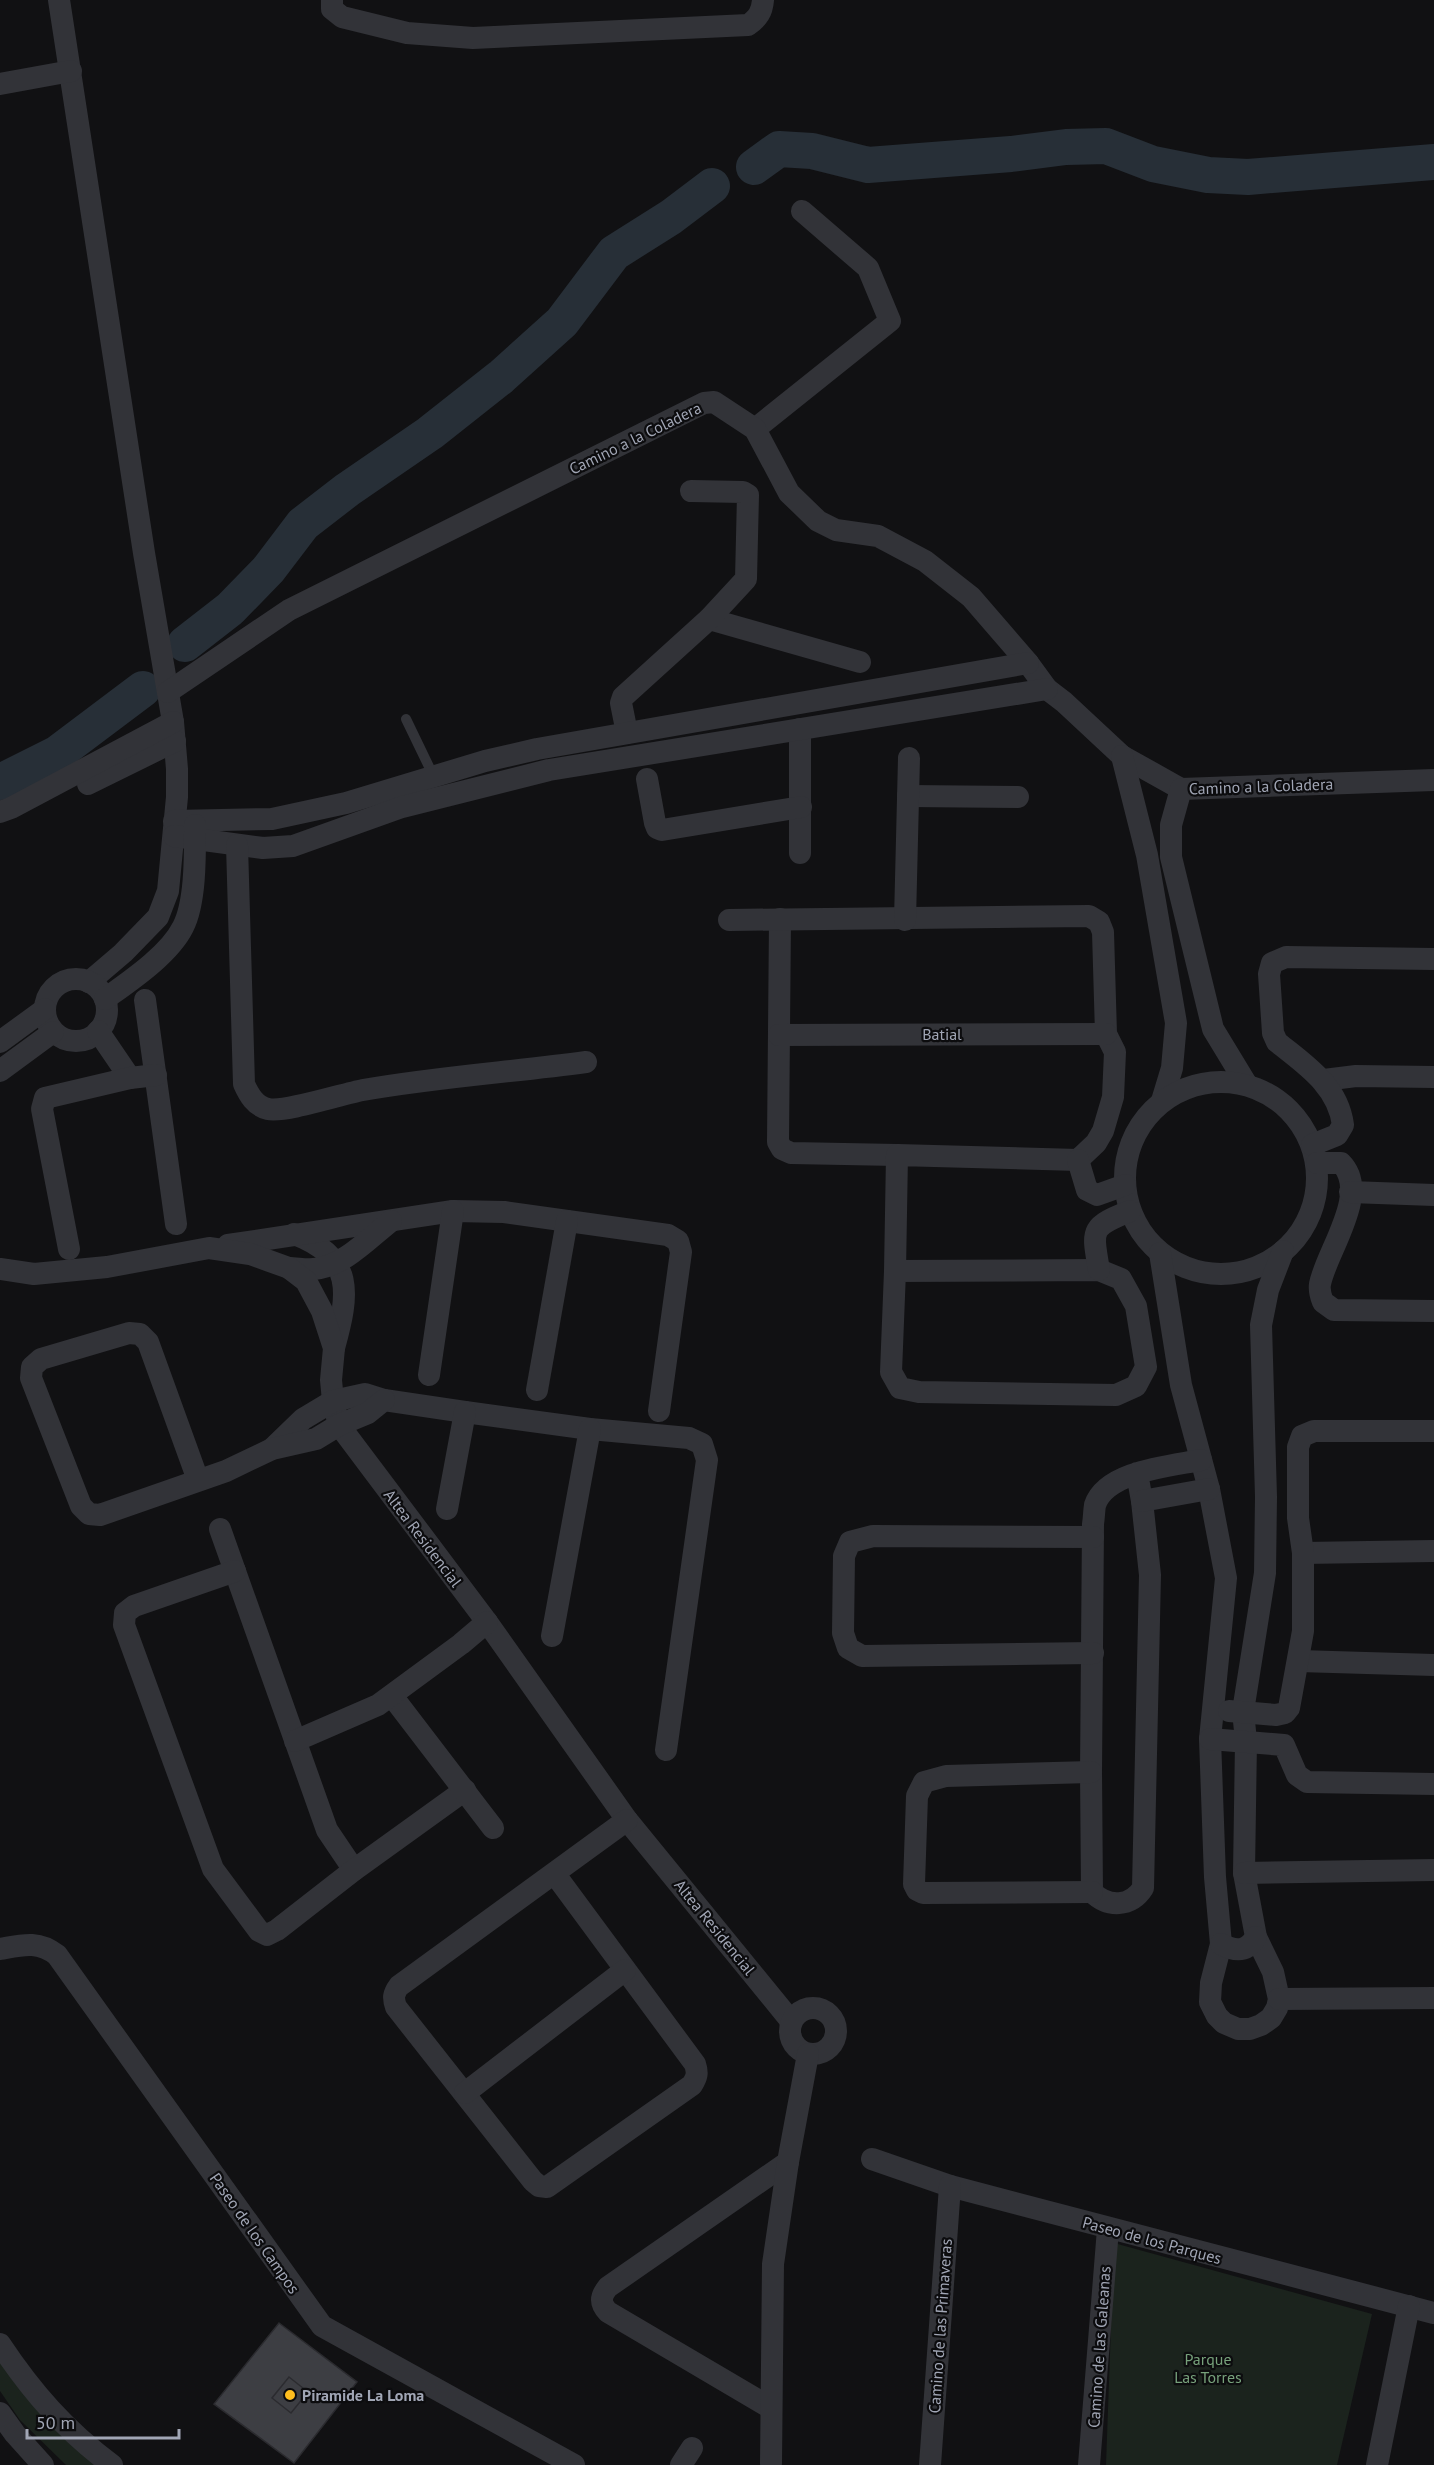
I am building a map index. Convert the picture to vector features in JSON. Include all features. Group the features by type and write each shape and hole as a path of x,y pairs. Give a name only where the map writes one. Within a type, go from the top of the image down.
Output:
{"street":[{"path":"59,0 174,732 177,797 185,829 191,899 183,927 162,953 141,973 105,999"},
{"path":"332,0 332,9 342,17 407,33 473,38 748,25 757,19 763,0"},
{"path":"0,84 71,71"},
{"path":"755,429 890,321 868,268 802,211"},
{"name":"Camino a la Coladera","path":"168,692 289,610 704,403 714,402 755,429 789,493 818,521 836,530 878,536 925,561 971,597 1028,663 1047,689 1122,756 1181,789 1434,780"},
{"path":"627,733 621,703 622,697 709,619 746,579 748,495 743,492 692,491"},
{"path":"709,619 860,662"},
{"path":"185,829 237,845 263,848 293,846 399,797 435,777 485,761 526,751 1028,663"},
{"path":"185,829 272,819 346,803 399,797 549,770 1047,689"},
{"path":"800,853 801,807 809,728 815,702"},
{"path":"0,812 174,732"},
{"path":"0,826 28,815 174,732"},
{"path":"1122,756 1147,855 1176,1023 1172,1068 1162,1101"},
{"path":"905,920 909,758"},
{"path":"647,779 655,824 662,830 801,807"},
{"path":"1181,789 1171,825 1171,857 1213,1029 1247,1084"},
{"path":"908,796 1018,797"},
{"path":"89,982 123,954 158,917 168,891 185,829"},
{"path":"237,845 244,1084 249,1096 256,1103 268,1109 283,1109 364,1090 586,1062"},
{"path":"729,920 780,919 905,920 1089,916 1099,922 1103,932 1106,1034 1115,1052 1113,1097 1100,1137 1078,1160 791,1153 782,1149 778,1142 780,919"},
{"path":"1314,1154 1337,1135 1343,1125 1341,1112 1324,1080 1277,1042 1273,1033 1269,974 1272,963 1286,957 1434,959"},
{"path":"77,979 89,982 105,999 107,1010 104,1022 98,1031 88,1038 76,1041 64,1039 53,1032 47,1021 45,1009 47,997 54,987 65,981 77,979"},
{"path":"145,1000 176,1224"},
{"path":"0,1042 45,1009"},
{"path":"98,1031 130,1078"},
{"path":"0,1071 53,1032"},
{"name":"Batial","path":"779,1035 1106,1034"},
{"path":"69,1249 42,1109 45,1098 130,1078 156,1075"},
{"path":"1324,1080 1356,1076 1434,1077"},
{"path":"1210,1082 1247,1084 1280,1101 1293,1114 1314,1154 1317,1190 1309,1217 1301,1232 1283,1251 1260,1266 1226,1274 1191,1269 1160,1253 1137,1227 1130,1211 1125,1185 1126,1159 1131,1142 1149,1113 1162,1101 1177,1092 1210,1082"},
{"path":"1314,1154 1341,1163 1348,1170 1350,1192 1345,1222 1319,1286 1323,1302 1334,1310 1434,1311"},
{"path":"895,1271 1099,1270 1121,1279 1136,1306 1146,1367 1136,1386 1116,1395 919,1392 900,1388 891,1372 897,1155"},
{"path":"1078,1160 1087,1190 1097,1195 1125,1185"},
{"path":"1350,1192 1434,1195"},
{"path":"429,1375 453,1211"},
{"path":"209,1248 453,1211 504,1212 668,1235 678,1241 681,1252 659,1412"},
{"path":"1099,1270 1094,1240 1095,1231 1101,1224 1130,1211"},
{"path":"289,1268 314,1269 336,1262 347,1256 392,1220"},
{"path":"537,1390 567,1221"},
{"path":"294,1234 321,1247 336,1262 345,1288 345,1309 334,1348"},
{"name":"Altea Residencial","path":"0,1269 34,1274 107,1267 209,1248 250,1254 289,1268 306,1281 317,1299 334,1348 331,1380 339,1425 487,1622 627,1820 791,2021"},
{"path":"1160,1253 1181,1385 1209,1489 1226,1578 1210,1739 1215,1877 1221,1944 1211,1983 1210,2002 1217,2016 1224,2023 1238,2029 1250,2029 1271,2018 1279,1999 1273,1972 1256,1937 1244,1873 1244,1711 1265,1574 1266,1497 1261,1325 1268,1290 1283,1251"},
{"path":"198,1480 148,1342 140,1334 129,1333 41,1359 32,1367 31,1378 81,1506 89,1514 100,1515 226,1471 272,1449 316,1439 339,1425 368,1413 384,1400"},
{"path":"272,1449 303,1419 333,1401 365,1394 384,1400 465,1412 590,1429 688,1438 702,1444 707,1460 666,1750"},
{"path":"447,1509 465,1412"},
{"path":"552,1636 590,1429"},
{"path":"1212,1711 1244,1711 1276,1715 1285,1713 1289,1708 1303,1631 1303,1553 1298,1518 1298,1448 1302,1436 1314,1431 1434,1431"},
{"path":"1092,1892 1091,1772 1095,1505 1101,1495 1112,1485 1137,1473 1201,1460"},
{"path":"1091,1772 946,1776 924,1782 917,1796 914,1884 917,1890 923,1893 1092,1892 1104,1901 1124,1903 1138,1896 1143,1888 1150,1575 1137,1473"},
{"path":"1142,1501 1209,1489"},
{"path":"220,1529 327,1830 354,1870"},
{"path":"1093,1537 873,1536 850,1542 844,1556 843,1622 843,1633 848,1648 862,1656 1093,1653"},
{"path":"1303,1553 1434,1551"},
{"path":"235,1571 134,1606 125,1613 124,1625 213,1869 259,1931 267,1935 277,1930 354,1870 465,1790"},
{"path":"296,1741 378,1705 487,1622"},
{"path":"1299,1661 1434,1665"},
{"path":"392,1696 493,1828"},
{"path":"1210,1739 1284,1745 1297,1775 1307,1782 1434,1784"},
{"path":"554,1873 698,2071 692,2085 547,2187 533,2181 396,2007 393,2000 394,1992 554,1873 627,1820"},
{"path":"1244,1873 1434,1870"},
{"path":"1221,1944 1230,1949 1244,1950 1256,1937"},
{"name":"Paseo de los Campos","path":"0,1949 33,1943 48,1947 57,1955 322,2326 574,2465"},
{"path":"465,2093 626,1970"},
{"path":"1279,1999 1434,1998"},
{"path":"818,2009 827,2012 836,2028 835,2038 830,2047 822,2052 808,2054 800,2051 794,2044 790,2030 791,2021 797,2014 807,2010 818,2009"},
{"path":"771,2463 773,2264 788,2162 808,2054"},
{"name":"Paseo de los Parques","path":"872,2159 950,2186 1434,2313"},
{"path":"771,2408 609,2312 602,2305 602,2295 608,2287 788,2162"},
{"name":"Camino de las Primaveras","path":"930,2465 950,2186"},
{"name":"Camino de las Galeanas","path":"1089,2465 1108,2229"},
{"path":"1377,2465 1409,2306"},
{"path":"0,2344 28,2385 58,2419 112,2465"},
{"path":"0,2413 15,2434 43,2465"}],"lane":[{"path":"406,718 435,777"}],"green space":[{"name":"Parque Las Torres","path":"1114,2243 1372,2314 1337,2465 1106,2465"},
{"path":"0,2356 96,2465 66,2465 20,2420 0,2391"}],"building":[{"path":"279,2323 357,2382 294,2463 214,2404"},
{"name":"Piramide La Loma","path":"289,2377 308,2392 291,2413 272,2398"}],"waterway":[{"path":"754,167 779,149 812,151 868,165 1011,154 1066,147 1106,146 1153,164 1208,175 1248,177 1434,162"},
{"path":"185,644 230,609 268,570 303,524 347,490 430,433 501,377 562,322 614,253 671,217 712,186"},
{"path":"0,782 58,753 143,689"}],"place":[{"name":"Piramide La Loma","path":"290,2395"}]}
